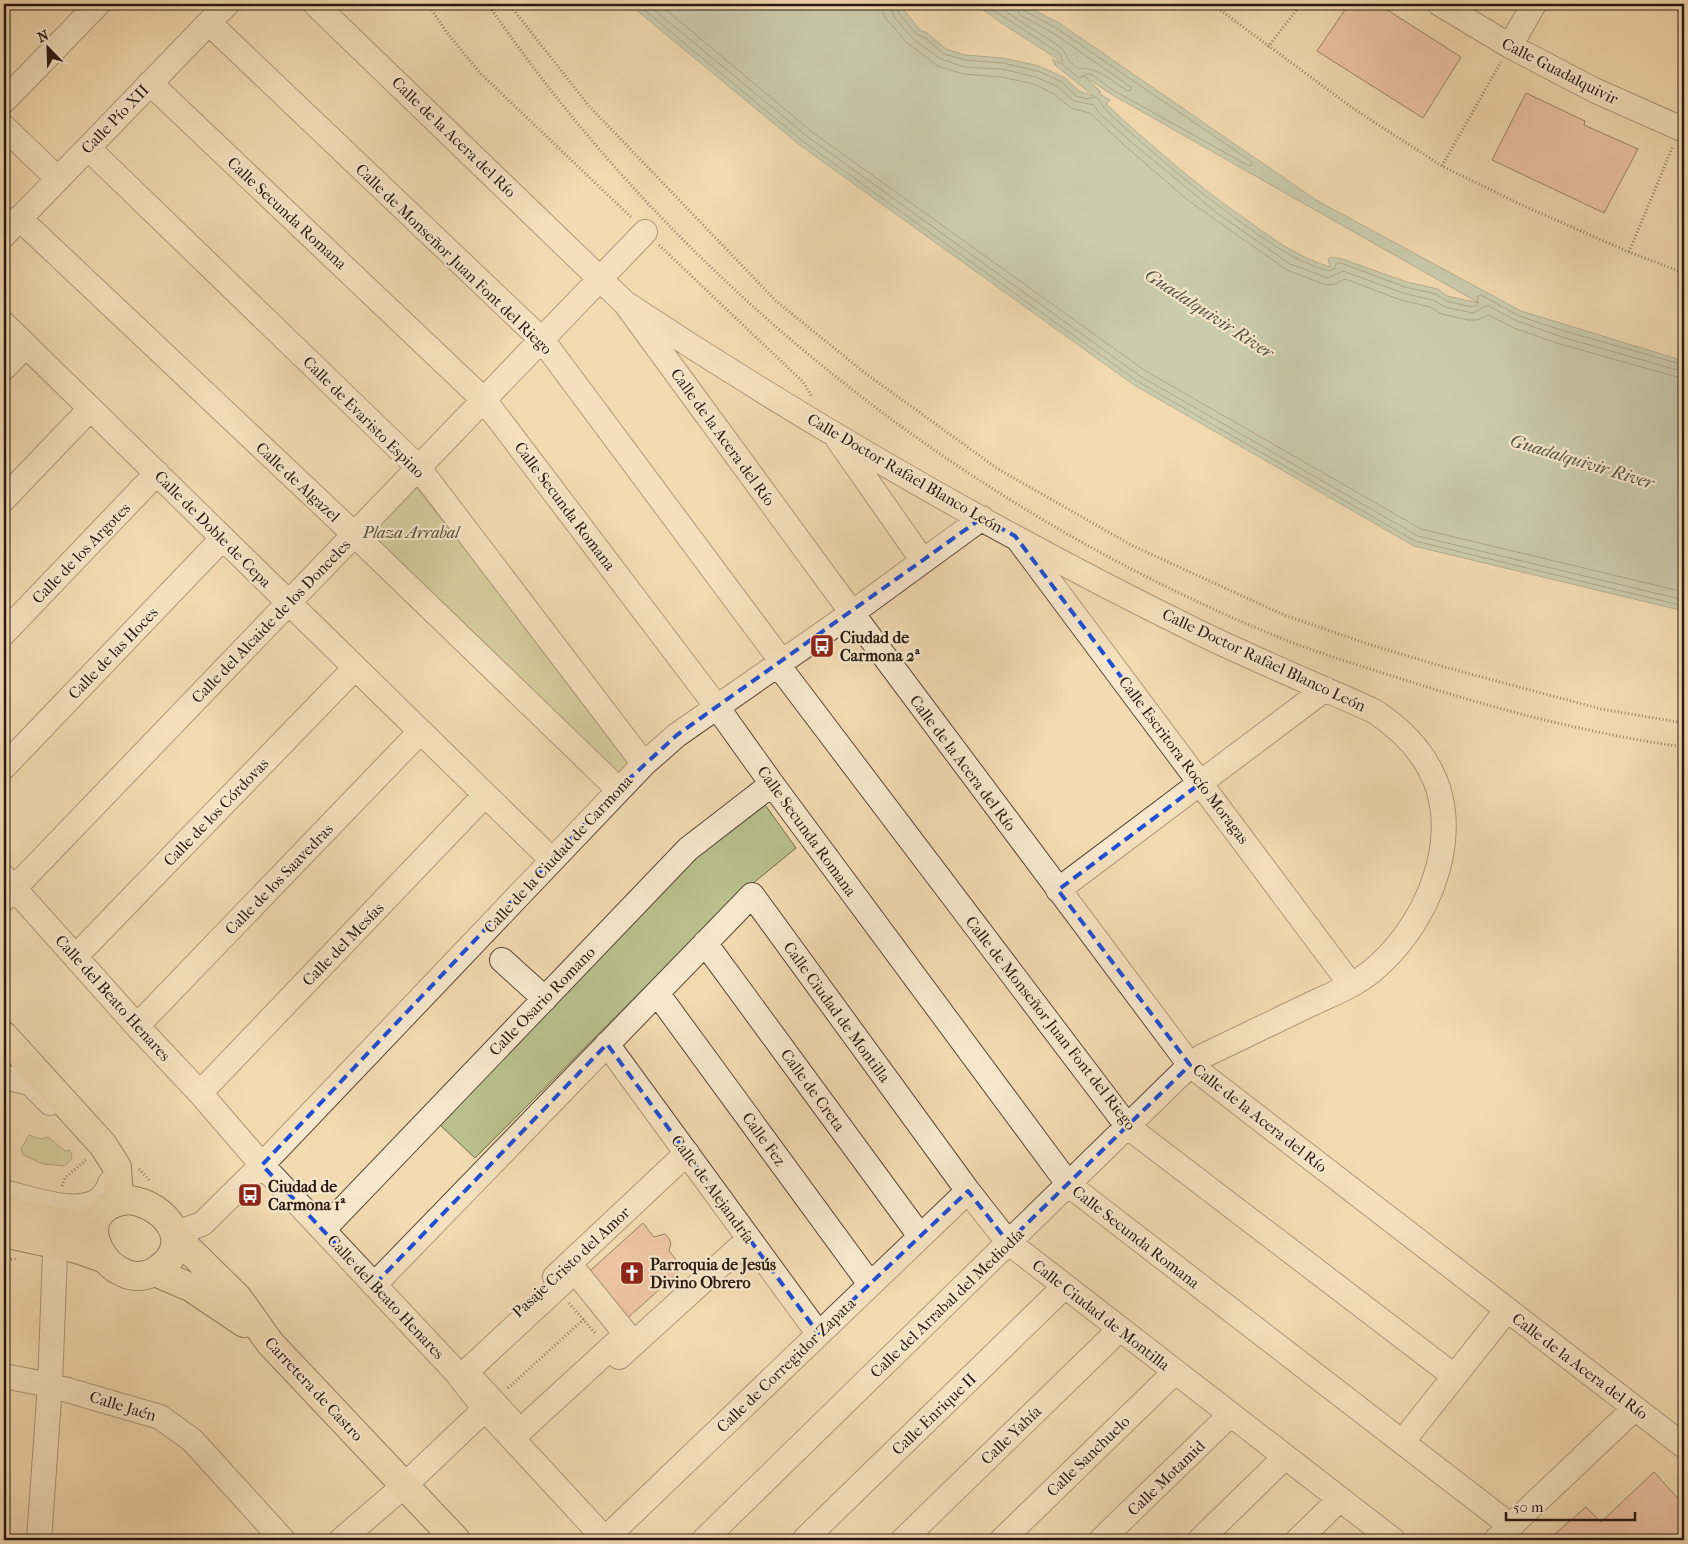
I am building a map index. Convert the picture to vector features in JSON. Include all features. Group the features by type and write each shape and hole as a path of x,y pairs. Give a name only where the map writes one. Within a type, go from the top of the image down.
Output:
{"main road":[{"path":"4,1036 103,1145 117,1167 119,1201"},
{"path":"103,1258 95,1239 94,1222 107,1205 119,1201 140,1201 151,1206 170,1223 175,1235 176,1244 172,1254 165,1264 154,1272"},
{"path":"4,1210 62,1222 83,1224 94,1222"},
{"path":"4,1233 77,1248 103,1258 120,1271 134,1274 154,1272 192,1288 228,1310 270,1343"},
{"name":"Carretera de Castro","path":"175,1235 238,1298 270,1343 404,1485 441,1530 456,1540"}],"street":[{"path":"4,101 98,4"},
{"name":"Calle Pío XII","path":"12,226 227,4"},
{"name":"Calle de la Acera del Río","path":"316,4 625,303 852,613 1190,1065 1684,1446"},
{"name":"Calle Guadalquivir","path":"1440,4 1510,46 1594,90 1683,126"},
{"path":"1510,46 1534,4"},
{"name":"Calle de Monseñor Juan Font del Riego","path":"209,23 543,341 780,664 1128,1127 1454,1376"},
{"name":"Calle Secunda Romana","path":"150,83 485,401 717,707 1069,1185 1242,1320 1403,1441 1503,1533"},
{"path":"4,127 58,179"},
{"name":"Calle de Evaristo Espino","path":"88,148 418,467 644,764"},
{"name":"Calle de Algazel","path":"12,226 354,534 618,789"},
{"name":"Calle del Alcaide de los Donceles","path":"7,888 289,604 418,467 485,401 646,232"},
{"name":"Calle Doctor Rafael Blanco León","path":"625,303 708,358 982,518 1194,629 1374,711 1398,728 1421,754 1431,772 1442,810 1440,854 1429,892 1419,916 1404,939 1371,972 1351,985 1203,1056 1190,1065"},
{"name":"Calle de Doble de Cepa","path":"4,324 551,859"},
{"path":"4,368 26,345"},
{"path":"683,383 688,373 699,362 708,358"},
{"path":"4,499 90,409"},
{"path":"833,432 924,561"},
{"name":"Calle de los Argotes","path":"4,633 157,473"},
{"name":"Calle de la Ciudad de Carmona","path":"175,1235 202,1224 262,1165 551,859 644,764 677,735 852,613 982,518"},
{"name":"Calle Escritora Rocío Moragas","path":"1016,536 1351,985"},
{"name":"Calle de las Hoces","path":"4,767 222,539"},
{"name":"Calle de los Córdovas","path":"76,956 355,668"},
{"path":"1058,890 1325,689"},
{"name":"Calle de los Saavedras","path":"137,1026 420,732"},
{"name":"Calle Osario Romano","path":"323,1230 688,849 772,784"},
{"name":"Calle del Mesías","path":"200,1093 485,795"},
{"name":"Calle del Beato Henares","path":"7,888 76,956 137,1026 200,1093 262,1165 489,1405 521,1446 606,1539"},
{"name":"Calle Ciudad de Montilla","path":"705,943 752,895 968,1191 1008,1242 1284,1458 1393,1540"},
{"path":"374,1285 705,943"},
{"name":"Calle de Creta","path":"705,943 920,1236"},
{"path":"502,960 545,999"},
{"name":"Calle Fez","path":"657,993 870,1284"},
{"name":"Calle de Alejandría","path":"607,1044 818,1333"},
{"name":"Calle del Arrabal del Mediodía","path":"704,1540 1190,1065"},
{"path":"4,1066 37,1072"},
{"path":"4,1077 30,1083 104,1157 109,1166 110,1180 107,1192 98,1202 88,1207 75,1208 4,1192"},
{"name":"Pasaje Cristo del Amor","path":"456,1372 687,1153"},
{"name":"Calle de Corregidor Zapata","path":"606,1539 818,1333 968,1191"},
{"path":"521,1446 749,1239"},
{"path":"39,1540 50,1385 55,1254"},
{"path":"575,1271 626,1334 610,1349 520,1432 489,1405 466,1372 575,1271"},
{"name":"Calle Enrique II","path":"804,1540 1064,1287"},
{"path":"1403,1441 1507,1310"},
{"name":"Calle Yahía","path":"903,1540 1119,1330"},
{"name":"Calle Sanchuelo","path":"1002,1540 1175,1372"},
{"name":"Calle Jaén","path":"4,1376 50,1385 160,1417 192,1440 283,1540"},
{"path":"341,1540 404,1485 489,1405"},
{"path":"1503,1533 1635,1408"},
{"name":"Calle Motamid","path":"1102,1540 1230,1415"},
{"path":"1200,1540 1284,1458"},
{"path":"1298,1540 1340,1500"}],"path":[{"path":"488,4 569,112 638,193 682,238 761,312 835,376 905,430 979,480 1116,560 1278,637 1352,664 1493,708 1566,726 1684,747"},
{"path":"509,4 589,106 776,302 864,373 998,469 1130,545 1284,615 1368,644 1467,674 1600,709 1684,722"},
{"path":"1212,4 1354,109 1442,166 1629,252 1684,273"},
{"path":"1268,47 1301,4"},
{"path":"1442,166 1510,46"},
{"path":"1629,252 1683,126"},
{"path":"557,1288 610,1349"},
{"path":"489,1405 584,1320"}],"highlighted area":[{"path":"982,518 1015,536 1201,783 1058,890 1190,1065 1008,1242 968,1191 818,1333 607,1044 374,1285 262,1165 618,789 677,735"}],"green space":[{"name":"Plaza Arrabal","path":"412,482 634,762 610,782 364,531"},
{"path":"763,802 796,848 729,903 475,1158 439,1124 695,855"},
{"path":"29,1135 41,1139 48,1137 65,1151 69,1150 72,1153 71,1160 64,1166 43,1164 23,1155 21,1149"}],"water":[{"name":"Guadalquivir River","path":"629,4 899,4 921,31 926,32 946,49 965,55 1003,58 1039,66 1065,78 1079,91 1094,96 1055,65 1052,59 1061,64 1056,58 975,4 1022,4 1059,23 1316,200 1521,311 1684,361 1684,611 1414,546 1134,385 801,146","holes":["1083,75 1111,94 1479,303 1447,296 1438,289 1407,282 1342,259 1331,257 1328,259 1330,267 1294,252 1223,203 1138,134 1106,104 1110,100 1098,93 1101,92"]}],"building":[{"path":"1349,4 1378,4 1461,57 1423,118 1317,51"},
{"path":"1526,93 1585,121 1584,125 1638,149 1604,213 1492,160"},
{"name":"Parroquia de Jesús Divino Obrero","path":"643,1223 654,1237 665,1234 668,1237 671,1243 669,1251 683,1268 620,1325 582,1278"},
{"path":"1654,1472 1684,1505 1684,1528 1677,1536 1681,1540 1548,1540 1586,1507 1601,1522"}],"place":[{"name":"Ciudad de Carmona 2ª","path":"822,646"},
{"name":"Ciudad de Carmona 1ª","path":"250,1195"},
{"name":"Parroquia de Jesús Divino Obrero","path":"632,1273"}]}
